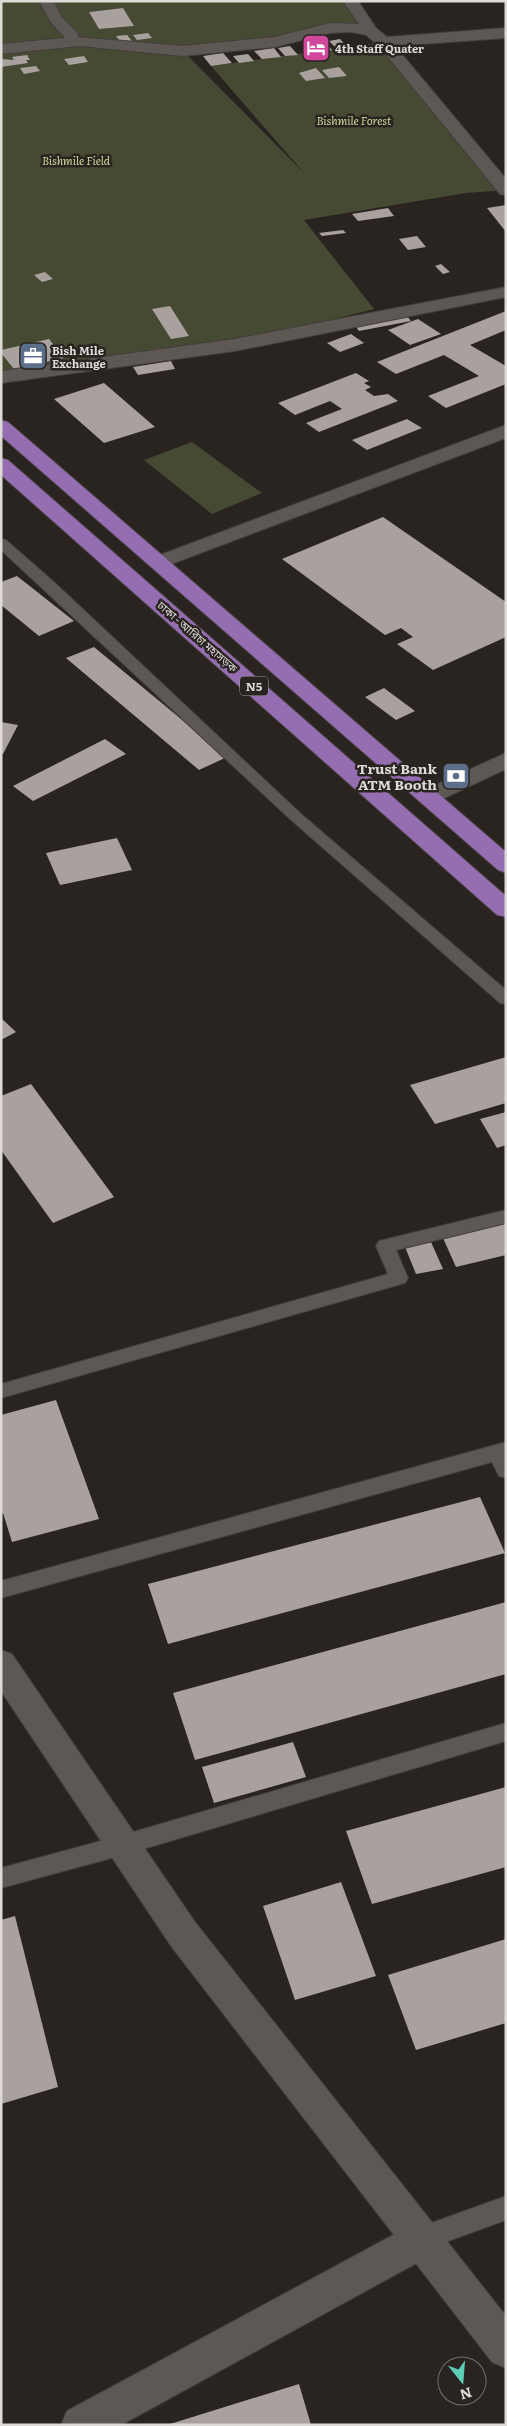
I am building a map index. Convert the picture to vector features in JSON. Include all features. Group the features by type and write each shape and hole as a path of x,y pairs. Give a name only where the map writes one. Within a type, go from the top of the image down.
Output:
{"highway":[{"name":"N5","path":"1,426 506,865"},
{"name":"ঢাকা - আরিচা মহাসড়ক","path":"1,464 506,909"}],"street":[{"path":"46,1 55,18 71,35"},
{"path":"350,1 372,31 384,42 506,190"},
{"path":"1,49 80,41 183,51 275,42 330,28 351,27 372,31"},
{"path":"384,42 506,33"},
{"path":"1,378 137,361 236,345 340,323 506,292"},
{"path":"159,562 506,431"},
{"path":"428,796 506,760"},
{"path":"1,1664 183,1934 506,2348"},
{"path":"81,2425 421,2239"}],"lane":[{"path":"1,543 295,816 506,999"},
{"path":"1,1391 399,1278 385,1246 506,1216"},
{"path":"1,1590 501,1451 506,1470"},
{"path":"1,1878 123,1845 506,1732"},
{"path":"421,2239 506,2208"}],"green space":[{"path":"1,1 350,1 369,28 351,27 184,52 305,174 211,66 384,42 506,190 466,193 304,220 374,309 235,345 1,377","holes":["123,8 133,26 99,29 89,12"]},
{"path":"192,442 262,493 212,514 144,460"}],"building":[{"path":"123,8 134,26 99,29 89,12"},
{"path":"148,33 152,38 137,40 133,35"},
{"path":"127,35 132,41 121,43 116,36"},
{"path":"340,39 348,48 337,49 329,41"},
{"path":"325,42 332,50 310,53 303,45"},
{"path":"290,46 298,55 285,56 278,48"},
{"path":"274,48 281,57 262,59 254,51"},
{"path":"223,53 232,63 211,66 203,56"},
{"path":"248,54 254,61 239,63 233,56"},
{"path":"27,55 30,60 26,60 28,63 1,67 1,59 14,60 12,57"},
{"path":"84,56 88,62 69,65 64,59"},
{"path":"36,66 40,71 24,74 20,68"},
{"path":"339,67 347,76 329,78 322,70"},
{"path":"316,68 325,78 306,81 299,73"},
{"path":"506,205 506,232 487,208"},
{"path":"388,208 394,216 358,221 352,214"},
{"path":"343,230 346,233 322,236 319,233"},
{"path":"417,236 426,247 408,250 399,239"},
{"path":"441,264 450,272 443,274 435,266"},
{"path":"45,272 53,279 42,282 34,275"},
{"path":"170,306 189,336 171,339 152,309"},
{"path":"506,311 506,330 470,345 506,366 506,384 446,408 428,396 479,376 444,355 396,374 377,362"},
{"path":"405,314 411,321 359,331 353,323"},
{"path":"418,319 441,334 410,345 388,330"},
{"path":"351,334 364,343 340,352 327,343"},
{"name":"Bish Mile Exchange","path":"49,339 64,358 14,369 1,353 1,350"},
{"path":"171,361 175,369 138,375 133,367"},
{"path":"356,373 369,381 364,383 371,387 365,390 374,396 388,394 398,401 319,432 306,423 342,409 330,401 295,415 278,403"},
{"path":"104,383 155,427 104,443 54,399"},
{"path":"407,419 422,428 367,450 352,440"},
{"path":"383,517 506,602 506,637 433,670 397,644 413,637 401,628 385,635 282,559"},
{"path":"17,576 74,621 39,636 1,605 1,582"},
{"path":"94,647 227,757 199,770 66,658"},
{"path":"384,688 415,711 396,720 365,697"},
{"path":"1,722 18,725 3,754 1,754"},
{"path":"105,739 126,754 33,801 13,786"},
{"path":"117,838 132,870 60,885 46,853"},
{"path":"1,1018 16,1032 1,1040"},
{"path":"506,1057 506,1103 435,1124 410,1085"},
{"path":"31,1084 114,1197 53,1223 1,1150 1,1096"},
{"path":"506,1112 506,1145 497,1148 480,1119"},
{"path":"506,1222 506,1255 456,1267 443,1238"},
{"path":"431,1242 443,1269 416,1274 405,1247"},
{"path":"56,1400 99,1519 12,1542 3,1513 1,1514 1,1415"},
{"path":"480,1497 505,1553 168,1644 148,1584"},
{"path":"506,1602 506,1674 195,1760 173,1693"},
{"path":"293,1742 306,1777 214,1803 202,1767"},
{"path":"506,1787 506,1867 372,1904 346,1831"},
{"path":"341,1882 376,1976 295,2000 263,1906"},
{"path":"15,1916 58,2087 1,2104 1,1920"},
{"path":"506,1939 506,2023 416,2050 388,1975"},
{"path":"299,2384 311,2425 170,2425 170,2424"}],"place":[{"name":"4th Staff Quater","path":"316,48"},
{"name":"Bish Mile Exchange","path":"33,356"},
{"name":"Trust Bank ATM Booth","path":"456,776"}],"park label":[{"name":"Bishmile Forest","path":"354,120"},
{"name":"Bishmile Field","path":"76,160"}]}
